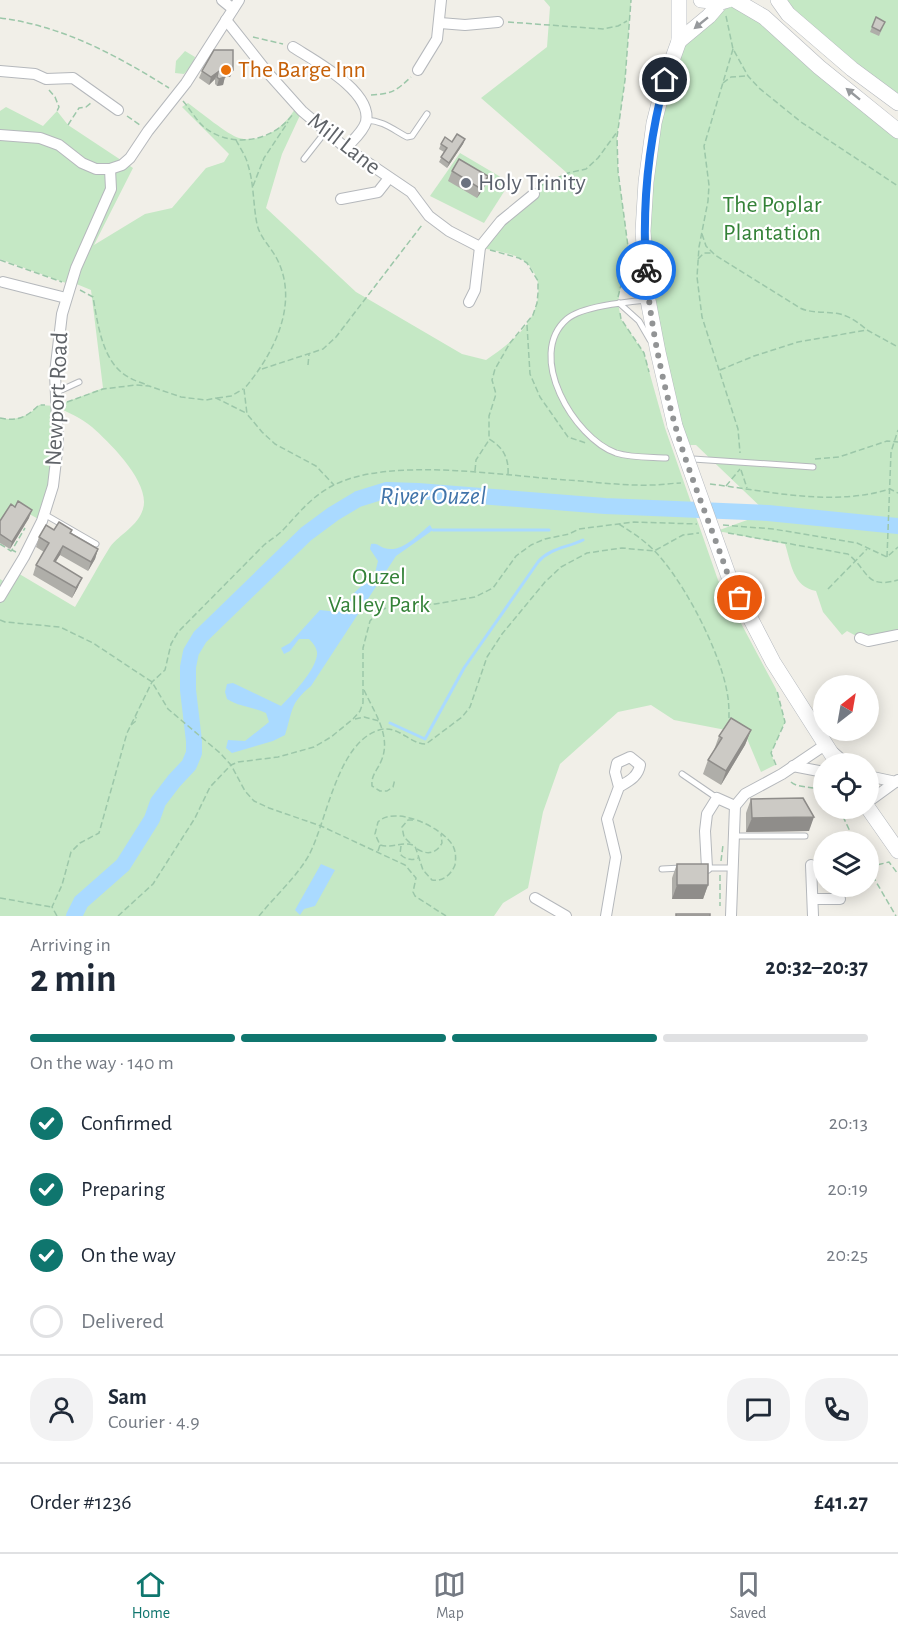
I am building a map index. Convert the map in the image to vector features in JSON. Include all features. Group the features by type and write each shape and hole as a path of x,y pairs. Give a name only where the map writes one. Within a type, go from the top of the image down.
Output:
{"street":[{"path":"0,135 40,138 59,145 82,164 96,169 110,169 122,165 130,158 186,83 236,5 222,0"},
{"path":"418,70 437,39 441,0"},
{"path":"679,0 679,41 665,80 654,123 646,182 643,231 648,300 658,352 675,426 729,578 773,662 830,753"},
{"path":"700,0 727,3 764,17 819,67 898,130"},
{"path":"778,0 788,14 844,62 898,103"},
{"path":"679,41 727,3"},
{"name":"Mill Lane","path":"226,20 297,106 346,148 411,192 429,216 449,231 480,247"},
{"path":"440,23 465,25 498,22"},
{"path":"293,46 344,80 360,99 366,120 360,133 346,148"},
{"path":"0,71 35,74 46,79 73,78 118,110"},
{"name":"Newport Road","path":"0,597 24,557 44,514 53,486 58,443 55,373 59,334 70,285 111,189 110,169"},
{"path":"341,199 378,192 388,178"},
{"path":"469,302 475,290 480,247 501,221 534,194"},
{"name":"Newport Road","path":"3,282 66,298"},
{"path":"860,638 868,641 898,635"},
{"path":"825,745 834,753"},
{"path":"731,916 726,868 735,806 745,794 782,774 825,745"},
{"path":"794,766 813,769"},
{"path":"879,778 897,781"},
{"path":"879,794 897,781"},
{"path":"606,916 616,857 607,819 619,787"},
{"path":"701,868 707,814 717,798 735,806"},
{"path":"876,819 898,851"},
{"path":"811,865 813,916"},
{"path":"535,898 566,916"},
{"path":"813,899 840,898"}],"lane":[{"path":"366,120 387,124 407,137 412,136 427,114"},
{"path":"304,159 326,131"},
{"path":"648,300 618,303 568,317 555,337 550,359 555,382 571,413 592,437 616,453 666,458"},
{"path":"618,303 639,321 658,352"},
{"path":"55,393 79,382"},
{"path":"693,459 741,465 812,467"},
{"path":"44,514 96,544"},
{"path":"682,774 717,798"},
{"path":"732,836 805,836"},
{"path":"662,868 684,868"},
{"path":"701,868 726,868"}],"path":[{"path":"631,0 625,80 618,131 618,171 629,254 618,303 621,319 644,352 650,374"},
{"path":"727,3 733,49 748,76 759,88 801,122 898,186"},
{"path":"0,18 24,21 109,52 172,90"},
{"path":"498,22 603,29 618,26 628,20"},
{"path":"239,34 293,46"},
{"path":"733,49 704,146 709,185 707,214 697,261 697,277 702,317 738,429 741,465 747,488"},
{"path":"360,99 366,95 387,94 397,90 418,70"},
{"path":"722,83 731,77 748,76"},
{"path":"48,89 55,97 59,107 57,111"},
{"path":"68,125 79,108 86,107 98,96"},
{"path":"180,98 204,127 236,140 256,139 279,129 291,117"},
{"path":"253,187 264,158 297,106"},
{"path":"118,110 148,131"},
{"path":"534,194 541,185 568,173 586,169 598,158 618,131"},
{"path":"0,260 70,285 93,297 99,330 112,363 129,378 182,397 206,400 231,396 244,389 261,369 275,343 285,307 285,281 277,259 261,237 257,225 248,162 236,140"},
{"path":"261,369 322,349 336,337 429,216"},
{"path":"702,233 706,246 713,253 806,311 840,314 898,347"},
{"path":"475,472 476,460 489,440 489,416 496,394 492,380 495,369 510,343 527,324 537,303 538,281 527,263 519,258 480,247"},
{"path":"697,261 704,253 713,253"},
{"path":"527,324 530,374 540,397 568,437 603,446"},
{"path":"719,370 798,342 867,330"},
{"path":"308,365 309,352"},
{"path":"0,418 13,421 29,416 39,405 56,406 103,389 126,385 149,386"},
{"path":"244,389 247,414"},
{"path":"216,398 247,414 275,444 316,466 334,485"},
{"path":"887,558 891,452 898,430"},
{"path":"489,440 503,450 509,463 508,475"},
{"path":"812,467 811,462 815,459 839,457 887,441 898,442"},
{"path":"726,486 741,465"},
{"path":"52,907 62,885 71,852 80,843 99,833 130,726 152,682 165,670 171,644 177,632 264,545 280,533 307,503 334,485 382,472 410,470 475,472 636,485 685,483"},
{"path":"703,483 747,488 779,495 833,497 873,494 890,489 898,493"},
{"path":"118,916 153,884 195,818 210,787 231,765 278,757 314,747 331,737 360,711 363,703 363,648 370,621 378,612 388,607 435,604 475,597 493,588 516,556 531,545 579,529 634,522 705,525"},
{"path":"619,524 647,543 670,570 702,625 718,662 727,691 729,724"},
{"path":"723,525 857,543 887,558"},
{"path":"12,550 25,528"},
{"path":"723,532 806,548 838,551 848,554 876,583 883,584 898,580"},
{"path":"259,916 309,856 332,790 350,755 365,739 382,729 394,729 420,744 426,744 462,717 470,707 476,693 487,657 545,582 561,567 587,553 622,548 654,551 683,535 703,533"},
{"path":"0,544 24,557"},
{"path":"887,558 898,547"},
{"path":"828,590 867,549"},
{"path":"0,620 67,630 93,643 152,682 168,709 209,742 231,765 245,791 254,801 321,826 405,865 412,870 416,878 413,892 415,896 446,916"},
{"path":"776,689 785,722 771,753 782,774 794,786 813,786"},
{"path":"363,690 380,721 385,749 373,774 372,786 380,791 387,791 393,787 395,778"},
{"path":"353,719 364,717 380,721"},
{"path":"377,852 380,845 375,834 378,822 381,818 394,815 414,820 441,833 449,840 455,853 455,865 449,874 440,880 432,880 423,870 416,848"},
{"path":"414,820 408,820 402,827 404,837 416,848 428,853 437,850 442,843 441,833"},
{"path":"380,845 392,848 412,844"},
{"path":"401,845 400,854 403,857 409,860 419,858"},
{"path":"879,865 889,862 898,874"},
{"path":"721,915 726,868"},
{"path":"879,887 896,916"},
{"path":"0,898 52,907"},
{"path":"52,907 57,916"}],"green space":[{"name":"Ouzel Valley Park","path":"544,0 631,0 625,80 617,137 618,171 629,254 618,303 621,319 644,353 665,428 718,580 776,689 785,722 771,753 775,765 761,772 743,729 731,731 674,720 651,705 618,712 560,764 543,812 528,888 503,903 494,916 0,916 0,579 8,584 16,572 75,607 110,547 141,515 144,499 135,476 109,443 92,427 56,407 58,443 42,521 13,505 0,524 0,418 21,417 39,405 56,406 103,388 91,290 74,283 90,250 66,283 0,259 0,111 6,107 43,126 57,111 68,125 133,168 94,245 145,214 172,208 206,168 224,162 229,154 182,107 188,103 228,132 239,138 248,139 273,132 297,106 302,111 282,154 266,208 356,292 462,354 486,360 515,338 530,319 538,297 538,284 532,269 520,258 480,247 541,185 567,173 481,98 547,47 550,7"},
{"name":"The Poplar Plantation","path":"735,0 898,131 898,635 860,638 847,631 842,635 823,612 816,591 802,585 794,573 785,544 723,532 711,533 767,513 696,445 689,445 675,426 658,352 646,182 679,41"},
{"path":"778,0 898,0 898,103"},
{"path":"185,51 195,57 193,64 184,74 175,73 176,61"},
{"path":"460,153 504,179 507,187 484,223 430,196"}],"water":[{"path":"430,525 433,530 396,556 311,686 295,703 285,735 273,741 232,753 226,748 228,740 245,741 269,722 266,713 227,699 225,692 227,684 233,683 281,706 308,675 317,653 309,639 299,639 290,651 284,654 281,648 290,643 320,610 338,612 346,608 353,594 375,573 378,561 370,549 371,544 384,548 397,548 409,542"},
{"path":"321,864 335,870 315,906 304,909 300,915 295,910"}],"building":[{"path":"876,17 885,22 880,31 872,27"},
{"path":"214,50 233,50 233,70 225,69 225,77 219,79 218,72 211,77 202,71"},
{"path":"457,134 465,139 449,163 441,157 447,148 441,144 445,137 452,142"},
{"path":"459,159 488,176 481,189 452,171"},
{"path":"18,501 32,510 12,542 0,534 0,521 11,504 15,507"},
{"path":"59,522 72,530 70,533 98,549 91,562 63,546 54,561 82,578 76,588 36,565 49,543 39,537 46,525 54,530"},
{"path":"731,718 751,730 726,771 708,760 722,738 719,736"},
{"path":"803,798 813,817 752,818 751,799"},
{"path":"677,864 708,864 708,885 677,885"},
{"path":"676,914 710,914 710,916 676,916"}],"waterway":[{"name":"River Ouzel","path":"74,916 81,902 123,865 152,819 158,802 189,765 194,753 194,741 188,690 188,667 191,652 200,637 306,534 358,499 387,490 418,491 605,506 768,513 898,526"},
{"path":"433,530 549,530"},
{"path":"390,723 425,739 464,668 538,562 553,551 583,540"}],"way so far":[{"path":"646,270 648,300 675,426 729,578 740,598"}],"place":[{"name":"The Barge Inn","path":"226,70"},
{"name":"Holy Trinity","path":"466,183"}],"route":[{"path":"646,270 643,231 646,182 654,123 665,80"}]}
